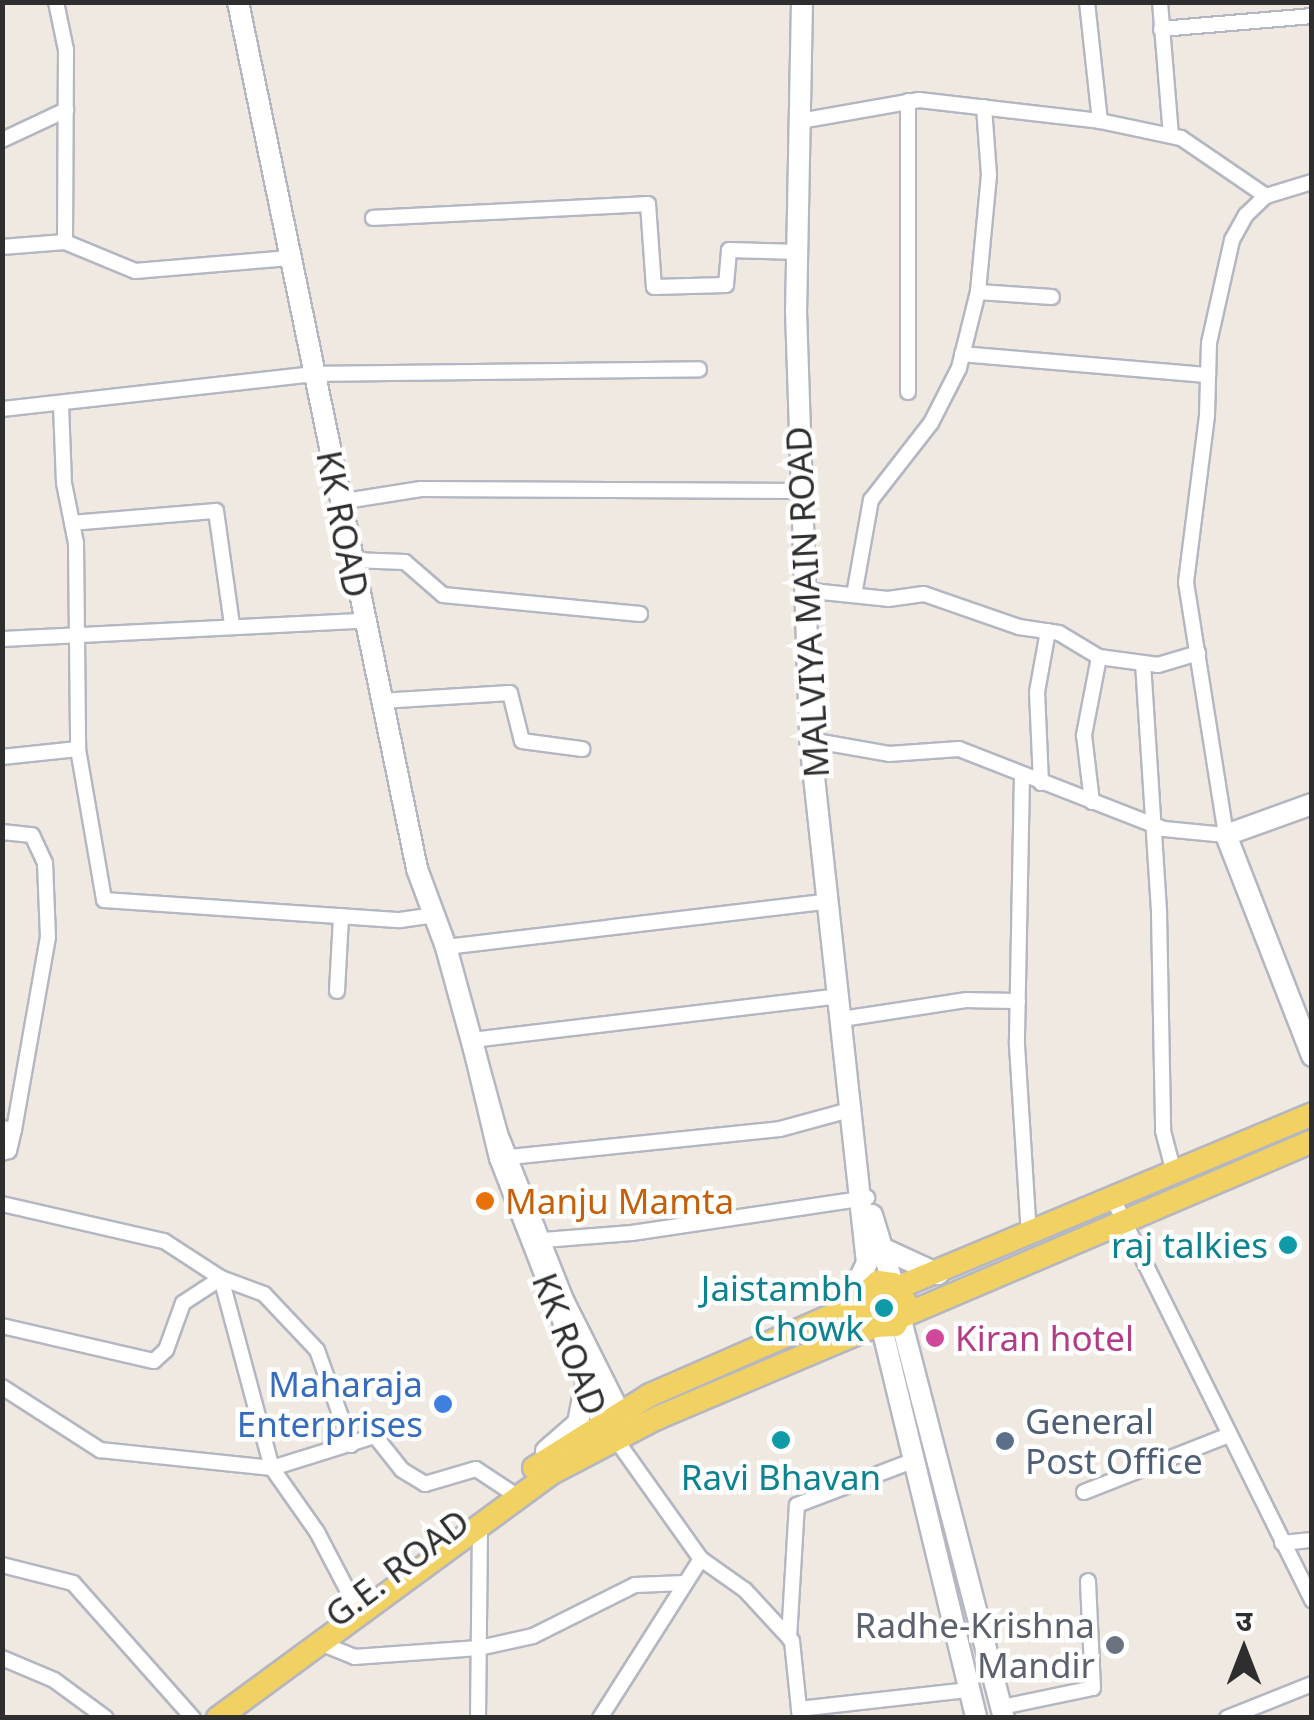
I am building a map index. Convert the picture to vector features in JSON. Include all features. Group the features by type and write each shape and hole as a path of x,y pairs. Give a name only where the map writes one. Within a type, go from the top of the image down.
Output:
{"main road":[{"path":"616,1432 672,1386 861,1304 872,1285 896,1286 938,1274 1312,1114"},
{"path":"218,1718 480,1522 518,1484 616,1432 891,1322 1312,1141"},
{"path":"891,1322 896,1286"},
{"path":"861,1304 891,1322"},
{"name":"G.E. ROAD","path":"195,1718 518,1484"}],"street":[{"path":"56,2 66,50 65,242"},
{"name":"KK ROAD","path":"238,2 362,621 416,869 446,947 504,1157 584,1383 616,1432"},
{"name":"MALVIYA MAIN ROAD","path":"802,2 799,491 810,740 864,1199"},
{"path":"1087,2 1100,121"},
{"path":"1160,2 1171,136"},
{"path":"1282,2 1283,20"},
{"path":"1161,29 1312,16"},
{"path":"908,101 908,392"},
{"path":"800,121 908,101 1100,121 1171,136 1266,196"},
{"path":"854,595 871,500 931,423 962,354 978,292 988,176 984,106"},
{"path":"2,140 66,110"},
{"path":"1308,184 1266,196 1232,240 1208,343 1186,582 1226,834 1312,1056"},
{"path":"373,218 648,204 654,287 726,285 729,250 798,252"},
{"path":"2,247 65,242 135,271 289,258"},
{"path":"978,292 1052,297"},
{"path":"962,354 1208,375"},
{"path":"2,409 314,374 699,369"},
{"path":"62,405 72,523 78,749 104,900 341,916 434,915"},
{"path":"339,502 421,489 799,491"},
{"path":"72,523 216,511 232,625"},
{"path":"350,560 404,562 443,596 640,614"},
{"path":"803,590 854,595 924,594 1048,631 1099,657 1144,663 1198,652"},
{"path":"2,639 362,621"},
{"path":"1042,783 1037,692 1048,631"},
{"path":"1092,802 1084,735 1099,657"},
{"path":"1144,663 1155,826 1163,1131 1174,1173"},
{"path":"380,700 510,694 522,741 582,749"},
{"path":"810,740 889,754 959,749 1155,826 1226,834 1312,804"},
{"path":"2,757 78,749"},
{"path":"1022,776 1018,1001 1028,1235"},
{"path":"2,832 32,835 45,863 48,937 8,1129 10,1151 2,1152"},
{"path":"446,947 829,902"},
{"path":"337,991 341,916"},
{"path":"472,1040 840,996"},
{"path":"842,1019 966,1000 1018,1001"},
{"path":"504,1157 780,1128 853,1109"},
{"path":"535,1240 632,1234 864,1199"},
{"path":"864,1199 896,1286"},
{"path":"772,1344 851,1296 868,1263 864,1199"},
{"path":"1113,1199 1226,1436 1312,1600"},
{"path":"2,1204 164,1241 221,1278 264,1294 316,1350 351,1445"},
{"name":"KK ROAD","path":"535,1240 608,1386 616,1432"},
{"path":"884,1249 938,1274"},
{"path":"2,1326 154,1362 183,1303 221,1278"},
{"path":"221,1278 272,1468 316,1532 352,1601"},
{"path":"891,1322 914,1380 1003,1712 1093,1688 1088,1581"},
{"path":"891,1322 912,1462 976,1718"},
{"path":"2,1387 100,1450 272,1468 375,1436 402,1470 425,1484 476,1468 518,1484 578,1423 584,1383"},
{"path":"608,1386 618,1392 672,1386"},
{"path":"616,1432 701,1559 744,1590 789,1638"},
{"path":"1084,1492 1226,1436"},
{"path":"912,1462 796,1505 789,1638 800,1713 970,1690"},
{"path":"478,1718 480,1522"},
{"path":"1282,1542 1312,1540"},
{"path":"600,1718 701,1559"},
{"path":"2,1565 73,1583 195,1718"},
{"path":"320,1643 354,1657 479,1648 533,1636 635,1585 686,1583"},
{"path":"2,1658 54,1680 106,1718"},
{"path":"1227,1718 1312,1684"}],"place":[{"name":"Manju Mamta","path":"485,1201"},
{"name":"raj talkies","path":"1288,1245"},
{"name":"Jaistambh Chowk","path":"884,1308"},
{"name":"Kiran hotel","path":"935,1338"},
{"name":"Maharaja Enterprises","path":"443,1404"},
{"name":"Ravi Bhavan","path":"781,1440"},
{"name":"General Post Office","path":"1005,1441"},
{"name":"Radhe-Krishna Mandir","path":"1115,1645"}]}
